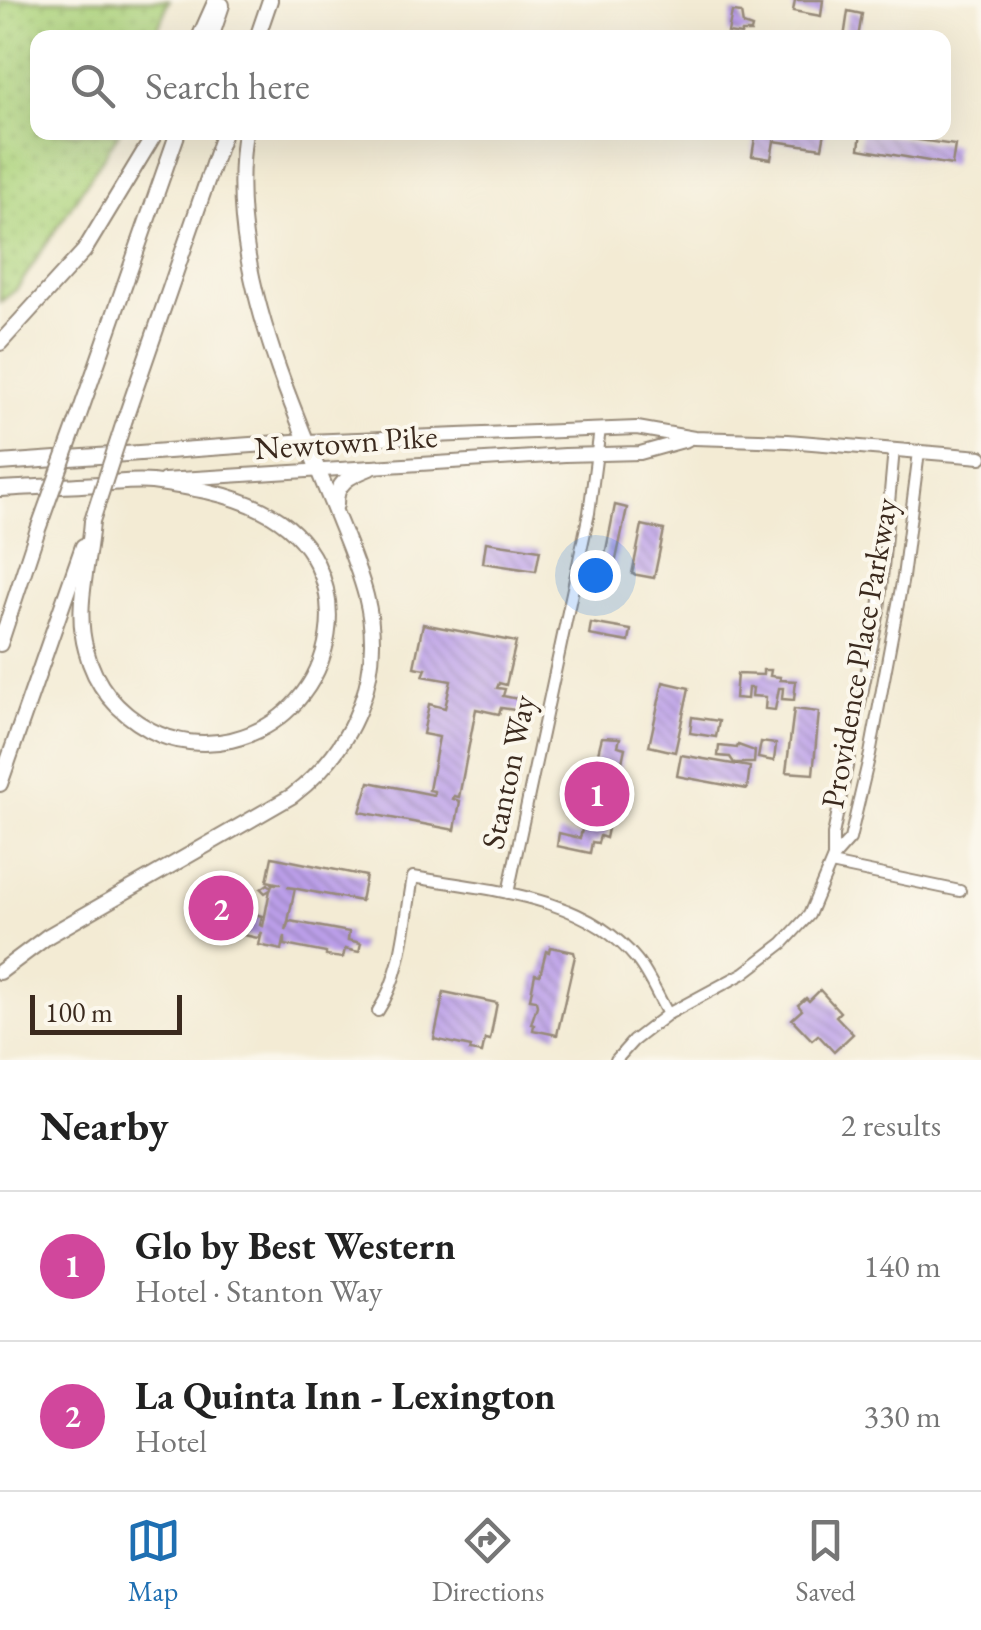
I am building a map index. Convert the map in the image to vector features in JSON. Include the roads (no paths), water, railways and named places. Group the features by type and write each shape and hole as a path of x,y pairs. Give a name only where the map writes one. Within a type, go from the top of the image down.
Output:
{"highway":[{"path":"203,30 216,0"},
{"path":"214,30 224,0"},
{"path":"260,30 270,0"},
{"path":"270,30 278,0"},
{"path":"0,343 84,251 151,140"},
{"path":"0,644 175,140"},
{"path":"0,784 221,140"},
{"path":"0,972 48,936 292,796 313,780 356,720 372,669 367,598 280,372 252,284 242,210 245,140"},
{"name":"Newtown Pike","path":"0,463 307,441"},
{"path":"339,521 336,494 342,482 370,468"},
{"path":"92,522 82,595 84,646 100,686 111,701 158,734 197,743 236,739 276,721 311,686 328,638 328,598 315,562 286,525 264,510 216,494 148,481"},
{"name":"Newtown Pike","path":"0,489 148,481"}],"main road":[{"name":"Newtown Pike","path":"307,441 638,428 694,438 981,457"},
{"name":"Newtown Pike","path":"148,481 640,453 694,438"}],"street":[{"name":"Stanton Way","path":"378,1011 388,996 394,974 413,878 508,893 590,506 600,429"},
{"name":"Providence Place Parkway","path":"832,861 833,834 879,611 894,449"},
{"name":"Providence Place Parkway","path":"616,1060 668,1014 744,973 782,944 809,915 832,861 850,838 870,754 912,528 918,452"},
{"path":"832,861 960,892"},
{"path":"508,893 591,921 640,964 668,1014"}],"place":[{"name":"Glo by Best Western","path":"597,794"},
{"name":"La Quinta Inn - Lexington","path":"221,908"}]}
